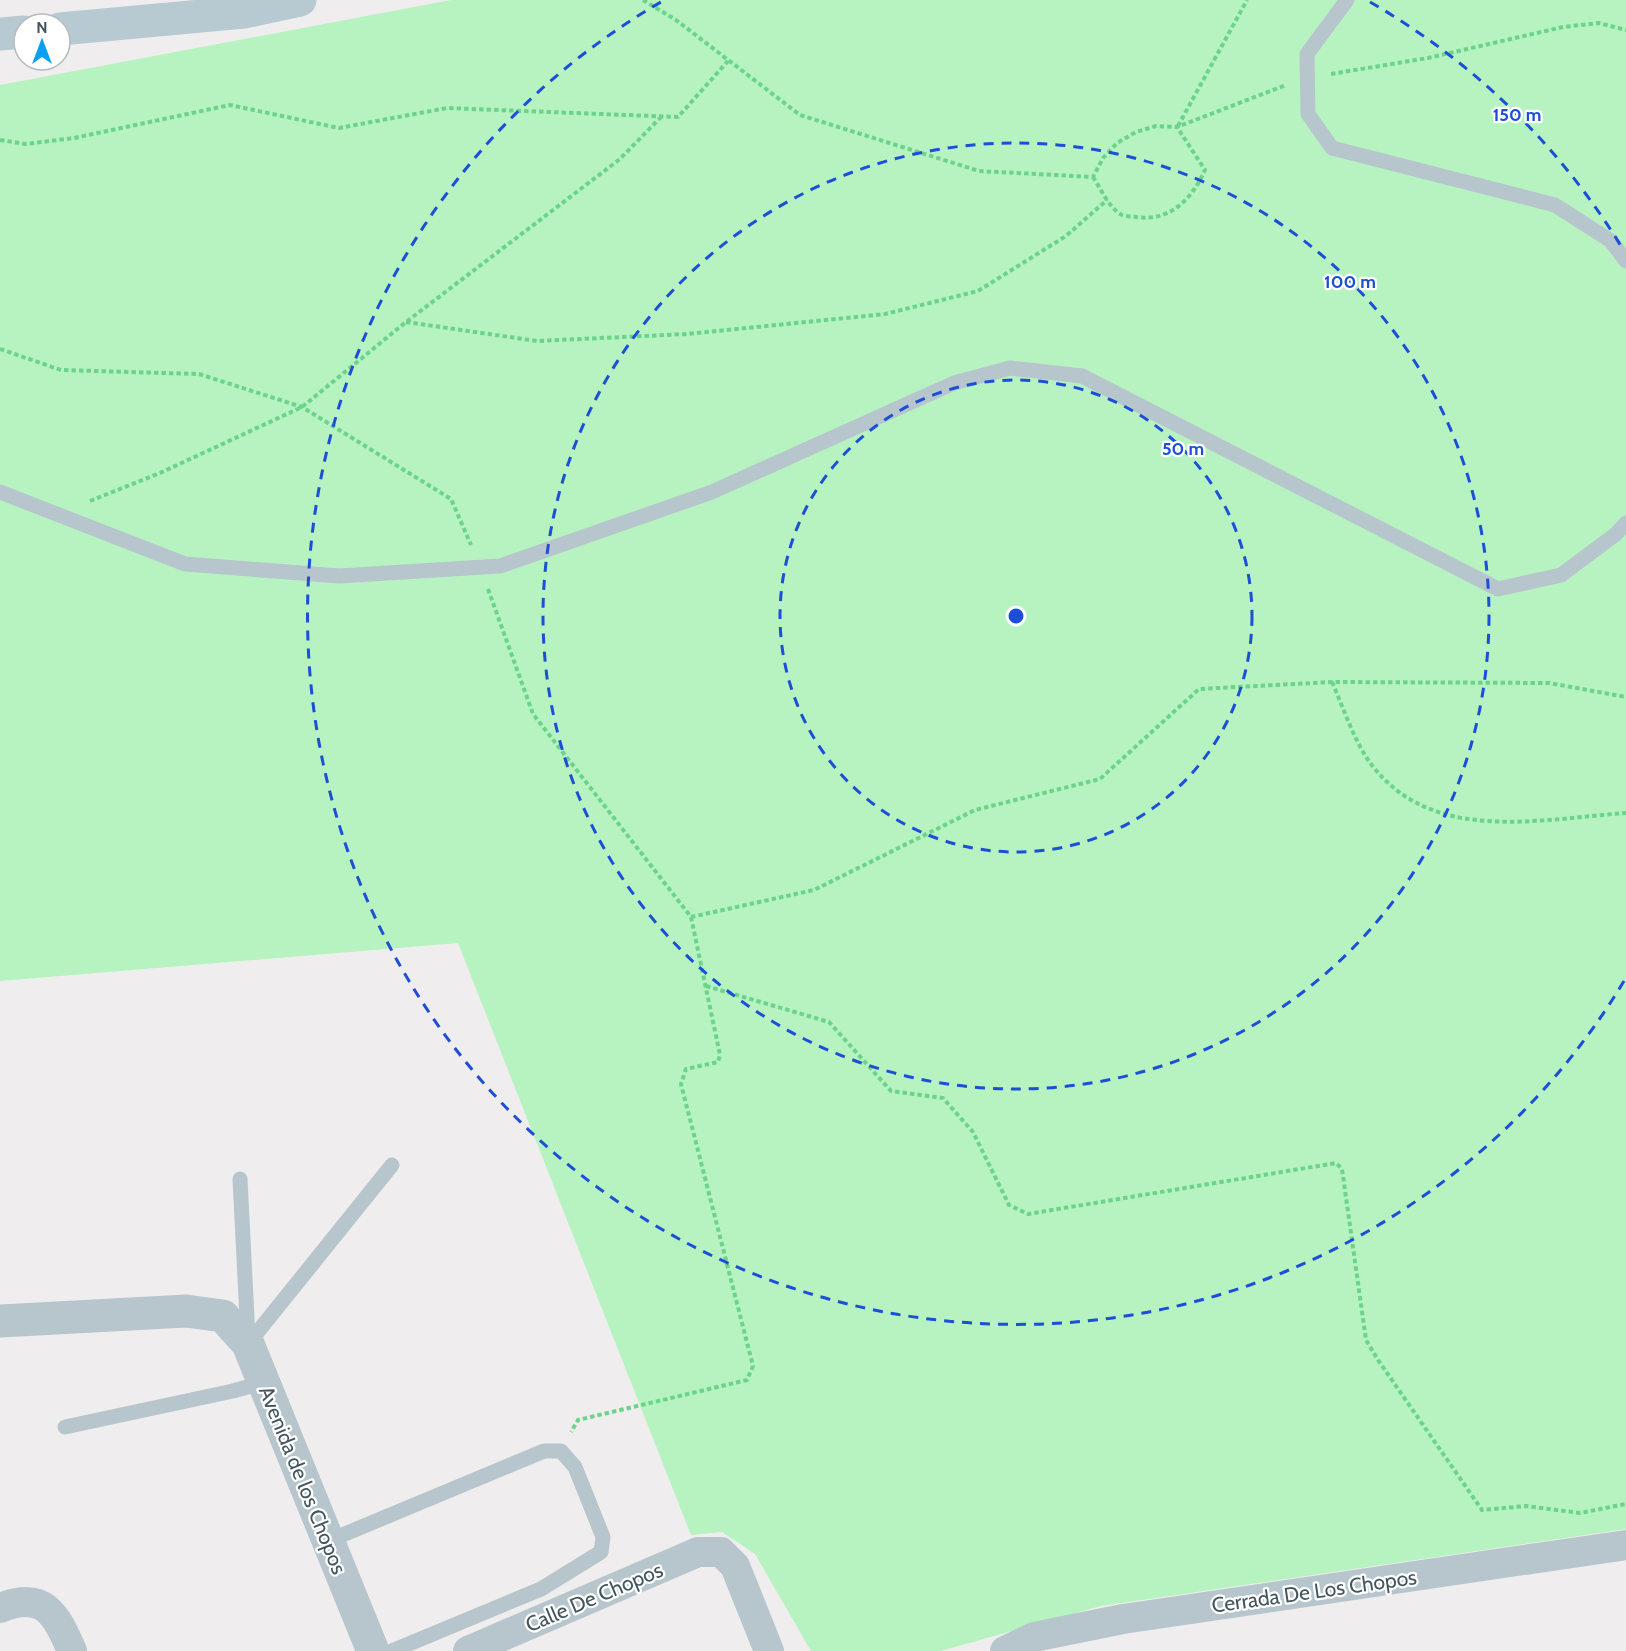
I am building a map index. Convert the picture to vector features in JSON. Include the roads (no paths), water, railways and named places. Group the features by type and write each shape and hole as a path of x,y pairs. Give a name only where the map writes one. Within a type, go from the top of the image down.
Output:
{"main road":[{"path":"72,28 244,12 300,0"}],"street":[{"name":"Avenida de los Chopos","path":"0,1321 186,1311 223,1316 248,1344 373,1651"},
{"name":"Cerrada De Los Chopos","path":"1005,1651 1034,1637 1123,1619 1626,1545"},
{"name":"Calle De Chopos","path":"468,1651 698,1552 721,1552 735,1566 769,1651"},
{"path":"0,1608 15,1602 38,1602 58,1617 72,1651"}],"lane":[{"path":"1347,0 1307,54 1308,114 1332,148 1555,205 1611,241 1626,261"},
{"path":"0,492 185,564 339,576 500,566 712,492 954,383 1010,368 1082,376 1498,589 1561,575 1616,534 1626,523"},
{"path":"248,1344 392,1165"},
{"path":"240,1179 248,1344"},
{"path":"65,1427 234,1391 264,1382"},
{"path":"328,1541 544,1452 561,1452 575,1467 603,1537 601,1552 542,1589 392,1651"}]}
